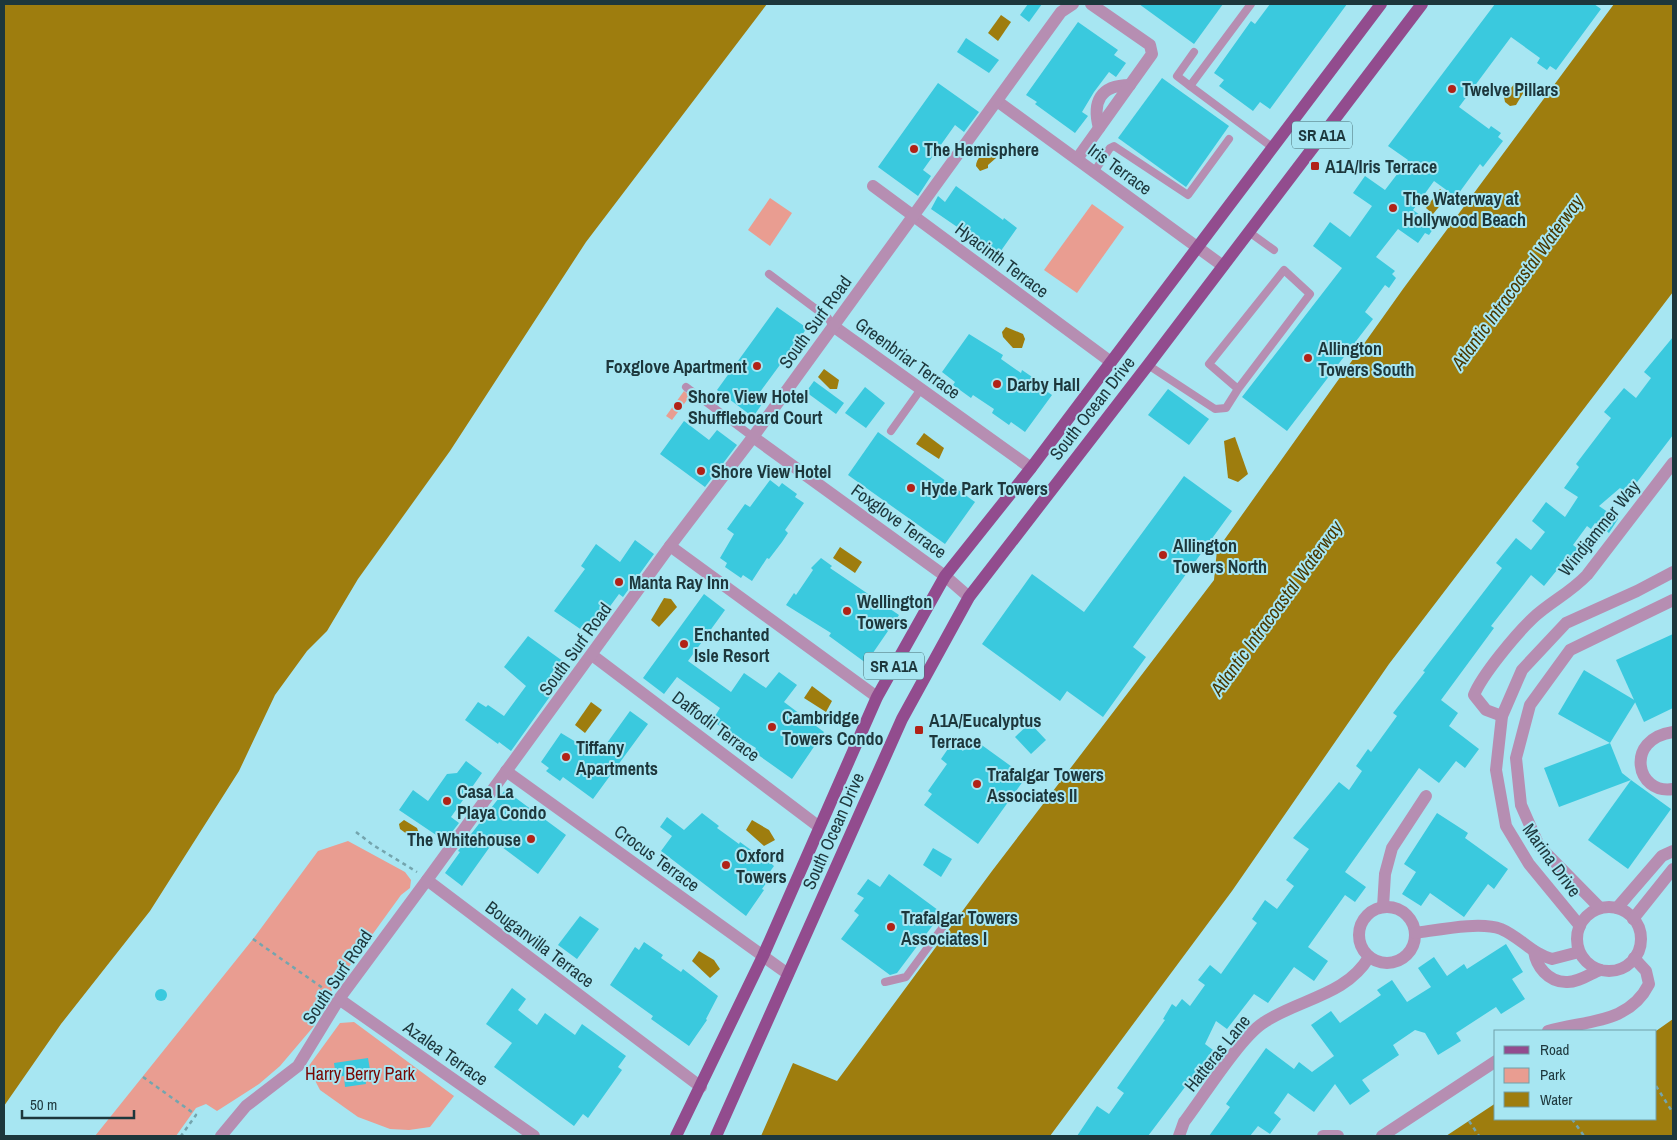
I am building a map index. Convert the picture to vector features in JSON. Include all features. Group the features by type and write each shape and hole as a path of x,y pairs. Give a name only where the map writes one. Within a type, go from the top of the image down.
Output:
{"main road":[{"name":"South Ocean Drive","path":"676,1136 702,1087 763,956 818,826 877,697 945,576 1031,468 1381,4"},
{"name":"South Ocean Drive","path":"716,1136 902,720 969,597 1422,4"}],"street":[{"name":"South Surf Road","path":"221,1136 246,1106 298,1066 334,996 428,880 670,546 753,437 915,216 997,101 1060,8 1073,4"},
{"path":"1076,159 1152,54 1150,45 1091,4"},
{"name":"Iris Terrace","path":"997,101 1223,266"},
{"name":"Hyacinth Terrace","path":"873,186 1110,362"},
{"name":"Greenbriar Terrace","path":"833,326 1031,468"},
{"name":"Foxglove Terrace","path":"753,437 945,576 969,597"},
{"name":"Windjammer Way","path":"1502,716 1486,710 1474,695 1480,681 1533,618 1572,590 1587,575 1673,463"},
{"path":"670,546 877,697"},
{"name":"Marina Drive","path":"1617,908 1600,908 1585,918 1580,926 1528,864 1506,826 1496,770 1502,716 1522,670 1566,623 1638,591 1673,572"},
{"name":"Marina Drive","path":"1600,908 1539,846 1521,805 1516,758 1530,705 1570,650 1673,600"},
{"name":"Daffodil Terrace","path":"592,655 818,826"},
{"path":"1673,732 1655,737 1647,743 1640,759 1641,768 1651,784 1659,788 1673,789"},
{"name":"Crocus Terrace","path":"506,771 788,974"},
{"path":"1383,907 1386,874 1392,848 1426,796"},
{"path":"1580,926 1577,936 1579,952 1590,964 1600,970 1621,969 1634,958 1640,945 1641,935 1634,919 1617,908 1662,856 1673,851"},
{"path":"1634,919 1673,869"},
{"name":"Bouganvilla Terrace","path":"428,880 702,1087"},
{"path":"1383,907 1401,911 1413,924 1415,933 1414,943 1404,958 1387,963 1369,957 1363,950 1358,932 1367,915 1383,907"},
{"path":"1415,933 1482,926 1500,928 1534,951 1552,959 1579,952"},
{"path":"1534,951 1536,962 1541,970 1554,979 1566,982 1581,979 1600,970"},
{"name":"Hatteras Lane","path":"1179,1136 1184,1122 1244,1041 1262,1023 1346,984 1361,971 1369,957"},
{"path":"1553,1030 1603,1019 1627,1011 1641,999 1649,984 1646,971 1634,958"},
{"name":"Azalea Terrace","path":"334,996 534,1136"},
{"path":"1382,1136 1494,1063"},
{"path":"1323,1136 1338,1136"}],"lane":[{"path":"1190,86 1251,4"},
{"path":"1194,52 1178,76 1272,147"},
{"path":"1094,172 1110,148 1114,146 1188,195 1228,140"},
{"path":"1249,232 1274,250"},
{"path":"1148,364 1215,409 1226,408 1238,389 1310,294 1284,270 1209,364 1238,389"},
{"name":"Greenbriar Terrace","path":"769,274 828,318 833,326"},
{"name":"Foxglove Terrace","path":"686,387 753,437"},
{"path":"891,431 921,389"},
{"path":"885,982 906,977 951,916"}],"path":[{"path":"356,832 428,880"},
{"path":"253,939 334,996"},
{"path":"143,1077 196,1115 181,1136"},
{"path":"1657,1088 1673,1113"},
{"path":"1573,1120 1584,1136"},
{"path":"1469,1121 1479,1136"}],"green space":[{"path":"770,198 792,213 770,246 748,230"},
{"path":"1092,204 1124,227 1077,293 1044,270"},
{"name":"Shore View Hotel Shuffleboard Court","path":"684,391 690,396 672,420 666,416"},
{"path":"348,841 405,872 411,880 410,888 401,895 322,1004 314,1026 280,1066 259,1084 217,1111 206,1104 196,1108 176,1136 95,1136 253,939 318,851"},
{"name":"Harry Berry Park","path":"354,1022 454,1096 430,1127 409,1130 390,1129 358,1117 320,1090 308,1067 340,1023"}],"water":[{"path":"4,4 767,4 586,242 450,451 358,579 327,631 307,651 275,695 239,771 150,911 61,1024 4,1106"},
{"name":"Atlantic Intracoastal Waterway","path":"1614,4 1673,4 1673,292 1389,664 1232,891 1050,1136 761,1136 793,1063 837,1081 992,871 1214,580 1217,550 1403,289"},
{"path":"1001,15 1011,22 998,41 988,33"},
{"path":"1515,83 1523,84 1525,90 1516,105 1510,106 1505,102 1504,97"},
{"path":"991,147 996,149 996,158 988,165 988,168 980,171 976,166 979,157"},
{"path":"1440,189 1448,196 1433,214 1426,208"},
{"path":"1006,327 1023,334 1025,339 1022,348 1013,348 1003,337 1002,332"},
{"path":"824,369 839,380 837,389 830,389 818,377"},
{"path":"924,433 944,448 939,459 916,444"},
{"path":"1235,437 1248,474 1238,482 1228,478 1224,441"},
{"path":"840,547 862,562 855,573 833,558"},
{"path":"664,598 671,599 677,607 659,627 651,620"},
{"path":"812,686 832,701 826,712 804,698"},
{"path":"591,702 602,710 585,733 575,725"},
{"path":"404,820 417,828 419,833 416,837 411,837 400,829 399,824"},
{"path":"752,820 769,830 775,840 764,846 746,830"},
{"path":"699,951 714,960 720,969 710,978 692,961"},
{"path":"1673,1019 1673,1136 1446,1136 1494,1104 1494,1120 1657,1120 1657,1030"}],"building":[{"path":"1028,4 1042,4 1029,22 1020,15"},
{"path":"1139,4 1223,4 1194,44"},
{"path":"1270,4 1347,4 1270,109 1260,102 1253,111 1219,86 1224,80 1214,73 1251,21 1255,24"},
{"path":"1495,4 1594,4 1601,9 1556,70 1550,66 1547,70 1537,63 1540,58 1511,37 1459,107 1489,129 1491,126 1501,133 1498,137 1503,141 1483,167 1480,164 1456,197 1434,181 1413,210 1435,226 1429,235 1425,233 1418,243 1398,229 1376,257 1395,271 1392,274 1396,278 1389,288 1385,285 1365,312 1373,319 1287,431 1242,397 1342,268 1313,246 1330,222 1350,237 1372,206 1353,193 1365,176 1385,190 1408,160 1388,146"},
{"path":"1078,22 1118,50 1114,55 1126,63 1116,77 1109,72 1094,92 1082,112 1088,116 1075,133 1035,104 1037,102 1026,95"},
{"path":"966,38 999,60 989,73 957,52"},
{"path":"1162,78 1229,126 1186,187 1118,138"},
{"name":"The Hemisphere","path":"938,83 979,112 964,132 955,125 923,170 931,176 918,196 878,167"},
{"path":"956,186 1017,228 998,255 931,209 938,196 945,202"},
{"name":"Foxglove Apartment","path":"777,307 807,328 760,392 762,404 753,417 717,390"},
{"name":"Darby Hall","path":"969,334 1003,355 1001,359 1021,373 1022,370 1041,383 1039,386 1052,395 1025,432 1011,422 1009,425 992,413 994,409 973,395 971,398 953,385 955,382 942,372"},
{"path":"1673,337 1673,435 1628,494 1620,488 1599,506 1618,519 1609,533 1595,523 1591,529 1587,526 1573,545 1582,552 1573,564 1566,559 1544,586 1531,575 1491,626 1494,628 1441,700 1458,713 1449,726 1479,749 1465,768 1456,761 1439,783 1419,768 1345,872 1366,887 1355,902 1345,895 1308,947 1328,961 1314,981 1294,967 1268,1003 1254,994 1227,1029 1216,1021 1205,1044 1213,1050 1148,1136 1077,1136 1097,1106 1109,1114 1124,1093 1117,1088 1165,1020 1163,1019 1172,1004 1176,1007 1182,999 1190,1006 1205,985 1198,980 1210,965 1221,974 1257,923 1252,919 1265,900 1277,909 1294,886 1286,880 1309,849 1293,838 1339,782 1349,790 1362,771 1356,766 1368,749 1371,752 1397,716 1393,713 1502,568 1496,563 1516,538 1531,550 1545,532 1532,521 1546,502 1565,517 1578,497 1564,488 1579,467 1576,464 1611,418 1604,412 1624,388 1636,398 1651,378 1644,372"},
{"path":"814,381 844,403 836,414 806,392"},
{"path":"865,387 885,403 866,428 845,413"},
{"path":"1168,389 1209,419 1189,445 1148,415"},
{"name":"Shore View Hotel","path":"684,421 709,440 717,430 737,445 705,487 660,454"},
{"name":"Hyde Park Towers","path":"878,432 975,502 945,544 848,475"},
{"path":"1184,476 1232,511 1133,647 1146,657 1103,717 1067,691 1060,701 982,644 1032,574 1084,612"},
{"path":"770,480 779,487 782,483 797,494 795,497 804,503 785,530 788,533 782,542 769,559 767,558 752,581 743,575 741,578 725,567 727,563 720,558 734,534 727,529 745,504 750,507"},
{"path":"635,540 654,554 623,597 619,594 589,635 554,611 585,569 581,566 596,544 620,562"},
{"name":"Wellington Towers","path":"821,558 832,566 830,568 899,615 866,663 829,636 831,633 786,605 794,593 796,595 813,570 811,568"},
{"name":"Cambridge Towers Condo","path":"704,594 725,610 688,661 731,692 744,673 766,688 779,672 797,685 784,702 824,732 792,779 754,752 756,748 712,721 720,708 677,677 664,694 643,678"},
{"path":"1673,634 1673,708 1644,722 1616,660"},
{"path":"528,636 571,667 511,751 465,720 478,702 486,707 488,705 504,716 526,686 504,667"},
{"path":"1584,670 1636,701 1610,743 1558,714"},
{"name":"Tiffany Apartments","path":"630,711 648,724 593,799 563,777 560,781 546,771 549,768 541,762 561,733 581,745 586,739 602,750"},
{"path":"1030,723 1046,740 1031,754 1015,737"},
{"name":"Trafalgar Towers Associates II","path":"972,738 1026,777 978,844 924,805 932,794 928,791 947,764 941,759 952,743 963,751"},
{"path":"1610,743 1622,773 1631,780 1559,807 1544,768"},
{"name":"Casa La Playa Condo","path":"466,761 482,773 451,817 459,823 445,841 399,810 413,790 428,801 447,774 457,773"},
{"path":"1631,780 1671,809 1628,869 1588,840"},
{"path":"505,790 566,835 538,874 494,841 462,886 445,873 460,852 458,851"},
{"name":"Oxford Towers","path":"702,813 719,826 717,828 739,844 740,842 758,855 759,853 774,866 769,873 772,875 762,889 764,890 746,916 661,851 672,836 660,827 667,817 684,830"},
{"path":"1437,813 1468,833 1465,838 1508,869 1494,889 1488,884 1464,917 1430,893 1421,906 1402,894 1416,872 1404,864"},
{"path":"933,848 952,859 941,877 923,865"},
{"name":"Trafalgar Towers Associates I","path":"889,874 942,913 897,973 890,975 841,939 859,915 854,911 864,898 857,894 868,879 880,887"},
{"path":"580,916 599,929 577,959 558,945"},
{"path":"644,942 663,955 661,958 681,972 683,969 718,996 707,1020 689,1046 651,1019 653,1016 610,985 635,947 639,950"},
{"path":"1506,944 1523,972 1512,979 1525,999 1501,1014 1496,1007 1456,1033 1461,1041 1438,1055 1425,1033 1415,1030 1393,1045 1399,1055 1362,1080 1370,1091 1350,1105 1335,1084 1314,1112 1288,1093 1274,1113 1281,1119 1270,1134 1258,1126 1250,1136 1209,1136 1230,1107 1226,1104 1266,1048 1294,1069 1299,1062 1312,1072 1334,1056 1311,1025 1331,1011 1340,1023 1381,995 1377,990 1392,980 1407,1002 1431,987 1418,968 1434,957 1447,976 1464,964 1467,969"},
{"path":"512,988 526,999 518,1010 537,1025 545,1013 575,1035 582,1024 626,1056 618,1067 622,1070 588,1118 583,1114 574,1126 494,1067 512,1043 486,1024"},
{"path":"159,989 163,989 167,995 163,1001 159,1001 155,997 155,993"},
{"path":"368,1058 370,1070 364,1071 366,1084 345,1087 344,1076 336,1077 334,1063"}],"place":[{"name":"Twelve Pillars","path":"1452,89"},
{"name":"The Hemisphere","path":"914,149"},
{"name":"A1A/Iris Terrace","path":"1315,166"},
{"name":"The Waterway at Hollywood Beach","path":"1393,208"},
{"name":"Allington Towers South","path":"1308,358"},
{"name":"Foxglove Apartment","path":"757,366"},
{"name":"Darby Hall","path":"997,384"},
{"name":"Shore View Hotel Shuffleboard Court","path":"678,406"},
{"name":"Shore View Hotel","path":"701,471"},
{"name":"Hyde Park Towers","path":"911,488"},
{"name":"Allington Towers North","path":"1163,555"},
{"name":"Manta Ray Inn","path":"619,582"},
{"name":"Wellington Towers","path":"847,611"},
{"name":"Enchanted Isle Resort","path":"684,644"},
{"name":"Cambridge Towers Condo","path":"772,727"},
{"name":"A1A/Eucalyptus Terrace","path":"919,730"},
{"name":"Tiffany Apartments","path":"566,757"},
{"name":"Trafalgar Towers Associates II","path":"977,784"},
{"name":"Casa La Playa Condo","path":"447,801"},
{"name":"The Whitehouse","path":"531,839"},
{"name":"Oxford Towers","path":"726,865"},
{"name":"Trafalgar Towers Associates I","path":"891,927"}]}
